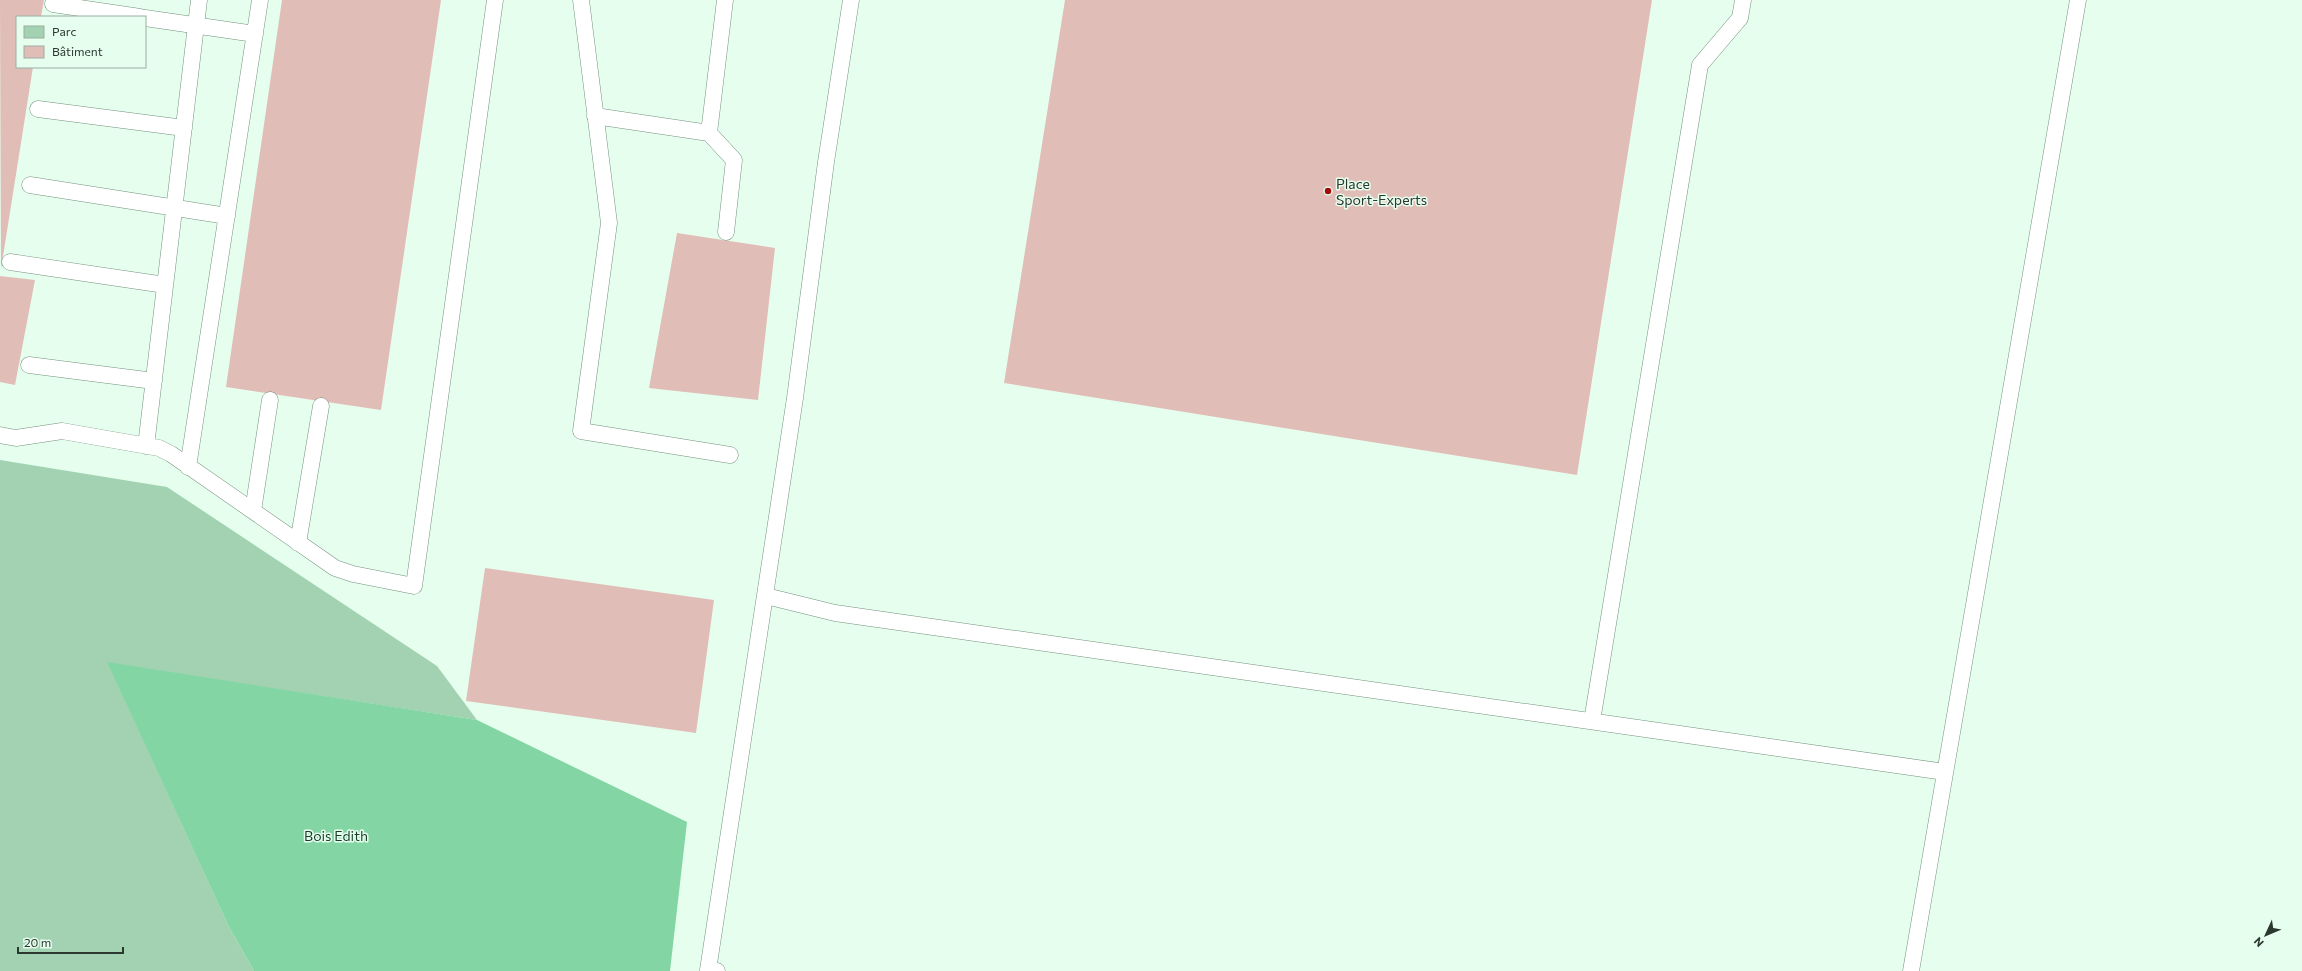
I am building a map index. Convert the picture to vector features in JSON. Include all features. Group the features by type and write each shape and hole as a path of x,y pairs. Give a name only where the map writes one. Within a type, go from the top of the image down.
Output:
{"lane":[{"path":"146,446 199,0"},
{"path":"188,467 260,0"},
{"path":"0,435 16,438 62,431 146,446 165,451 335,568 353,574 414,586 495,0"},
{"path":"581,0 609,223 580,430 730,455"},
{"path":"710,133 725,0"},
{"path":"717,971 708,970 766,596 795,398 826,162 851,0"},
{"path":"1592,721 1700,65 1740,18 1743,0"},
{"path":"1911,971 2078,0"},
{"path":"54,4 133,16"},
{"path":"146,18 255,34"},
{"path":"38,109 184,128"},
{"path":"595,116 710,133 734,160 726,232"},
{"path":"30,185 227,216"},
{"path":"10,262 166,285"},
{"path":"29,365 154,381"},
{"path":"253,511 270,400"},
{"path":"298,543 321,406"},
{"path":"766,596 835,613 1945,772"}],"green space":[{"path":"0,460 167,487 437,666 477,720 108,663 228,925 254,971 0,971"},
{"name":"Bois Edith","path":"107,662 477,720 687,822 670,971 254,971 228,925"}],"building":[{"path":"0,0 44,0 41,16 16,16 16,68 33,68 1,269"},
{"path":"282,0 441,0 381,410 226,387"},
{"name":"Place Sport-Experts","path":"1065,0 1652,0 1577,475 1004,383"},
{"path":"677,233 775,248 758,400 649,388"},
{"path":"0,276 35,280 15,385 0,382"},
{"path":"485,568 714,600 696,733 466,701"}],"place":[{"name":"Place Sport-Experts","path":"1328,191"}]}
